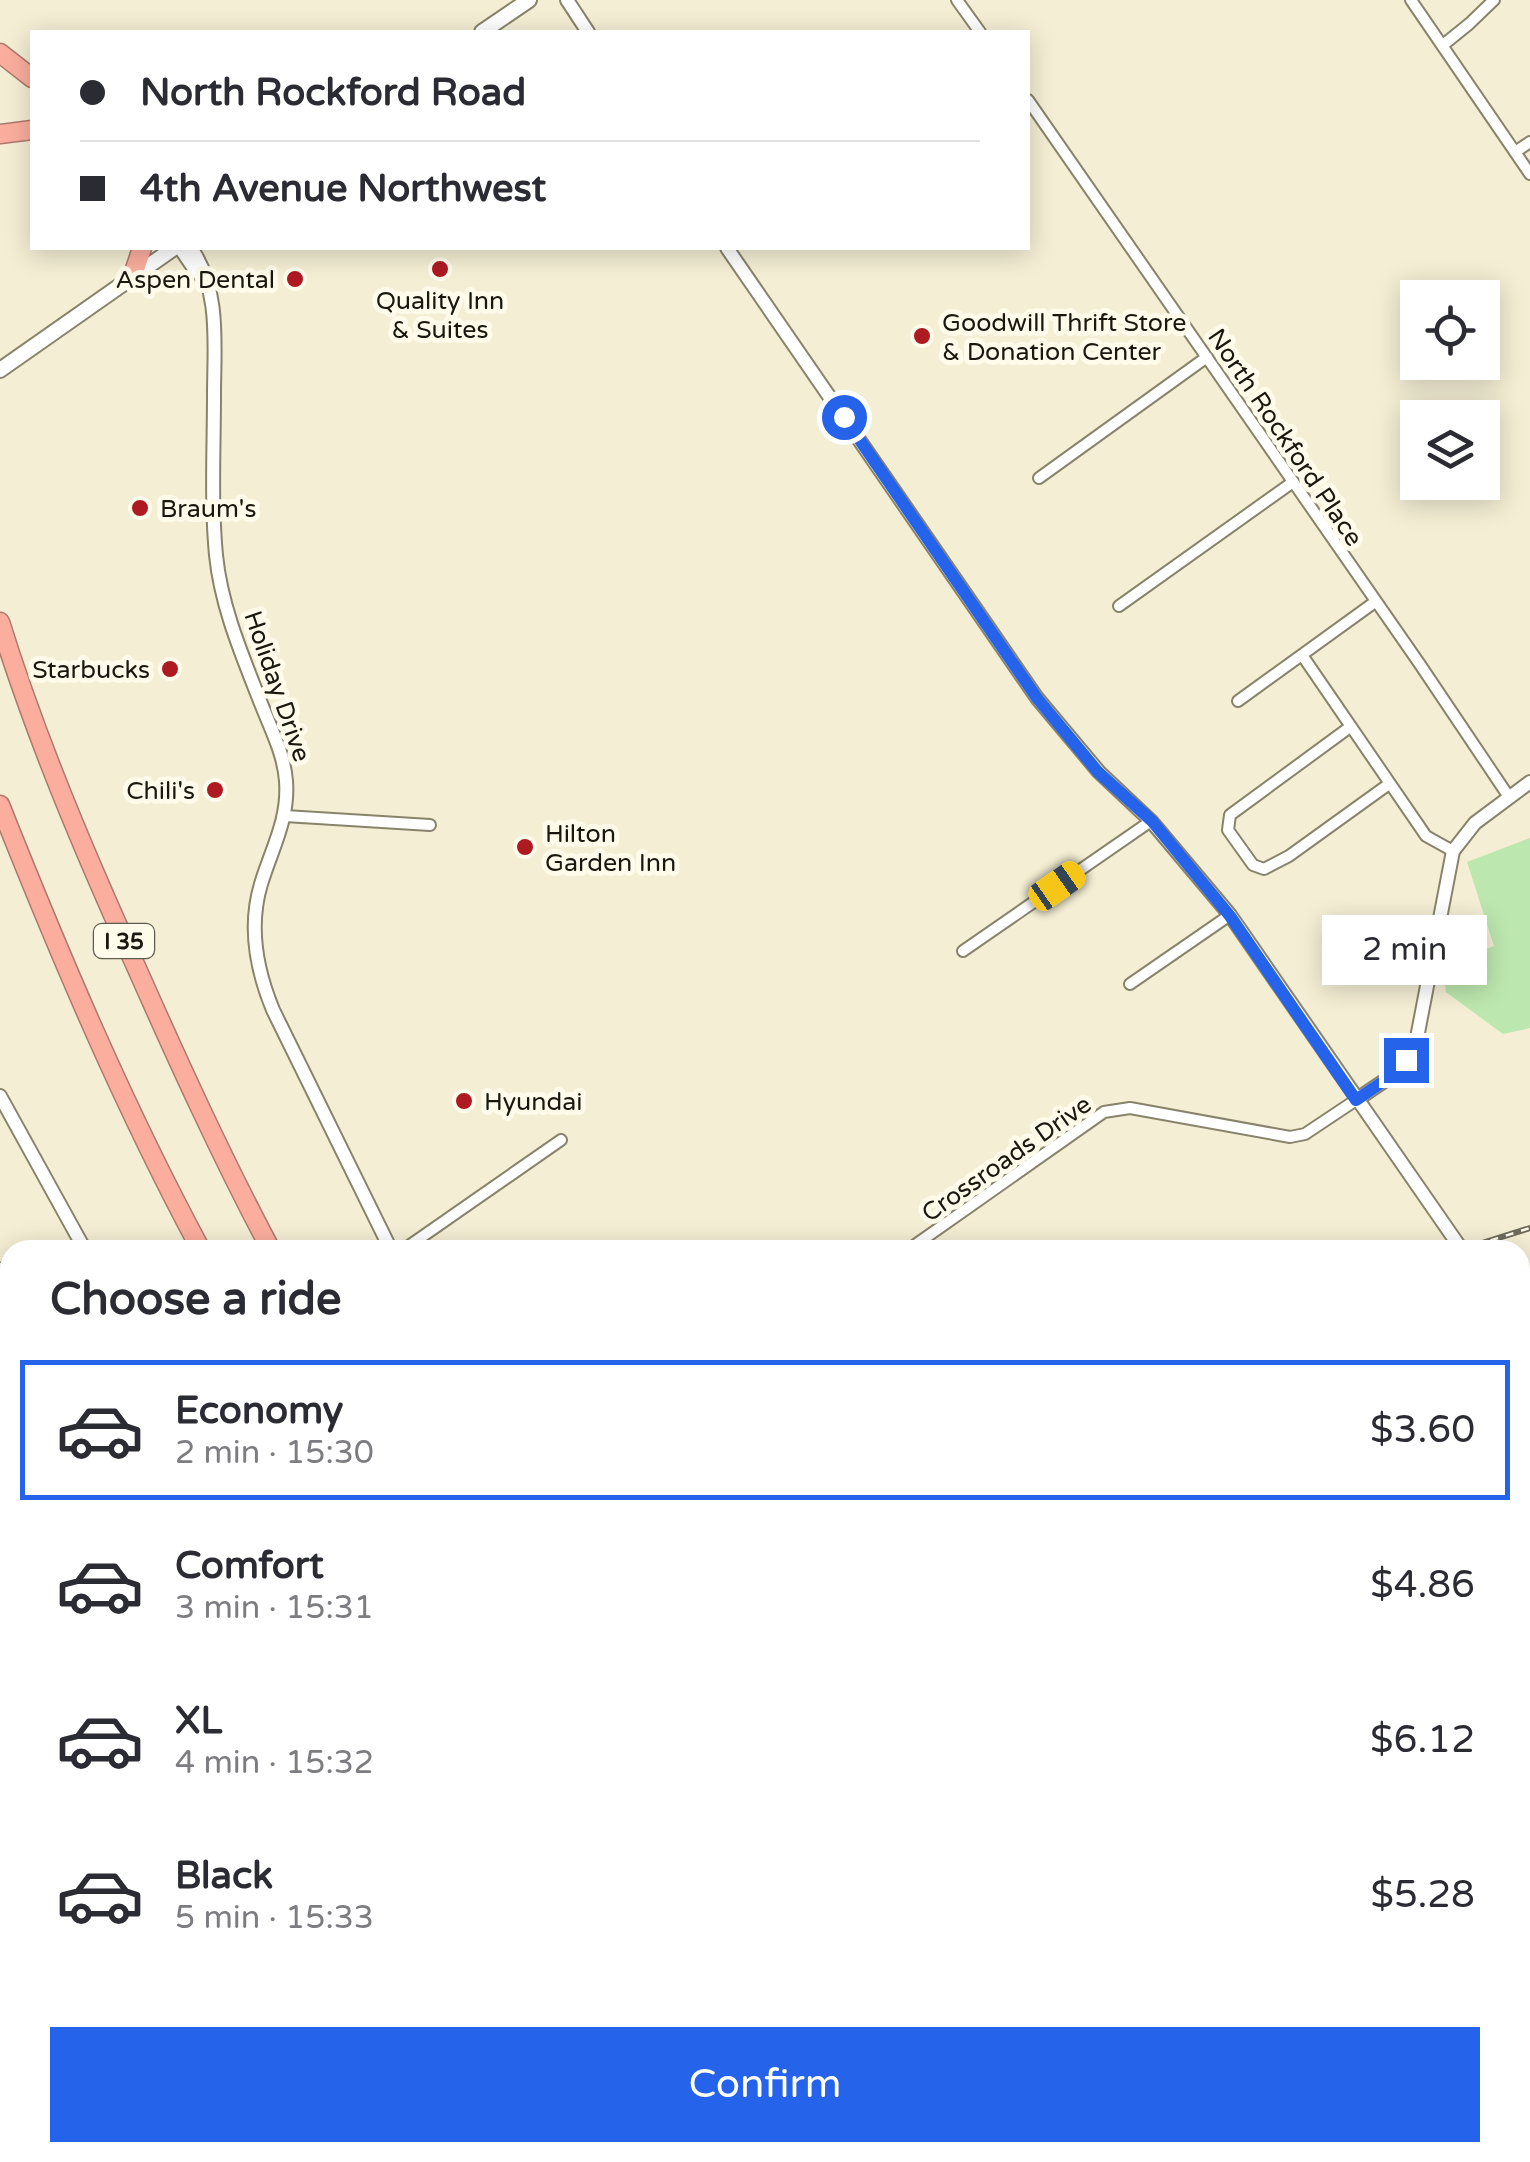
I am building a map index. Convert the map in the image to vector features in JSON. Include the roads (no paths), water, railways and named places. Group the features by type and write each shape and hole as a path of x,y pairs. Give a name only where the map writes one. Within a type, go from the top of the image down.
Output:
{"highway":[{"path":"0,53 30,76"},
{"path":"0,134 30,130"},
{"path":"132,278 141,250"},
{"name":"I 35","path":"0,622 42,742 116,922 214,1137 266,1240"},
{"name":"I 35","path":"0,804 112,1069 196,1240"}],"main road":[{"path":"485,30 529,0"},
{"path":"0,370 174,250"}],"street":[{"path":"567,0 587,30"},
{"path":"957,0 979,30"},
{"path":"1412,0 1530,174"},
{"path":"1442,45 1494,0"},
{"name":"North Rockford Place","path":"1030,103 1508,797"},
{"path":"1515,152 1530,142"},
{"path":"179,250 208,284"},
{"name":"Holiday Drive","path":"192,250 202,264 214,318 216,558 236,636 277,743 286,781 284,816 257,902 257,964 262,985 298,1063 387,1240"},
{"path":"728,250 1037,698 1098,772 1152,821 1230,916 1455,1240"},
{"path":"1039,478 1207,357"},
{"path":"1119,606 1293,482"},
{"path":"1238,701 1375,602"},
{"path":"1302,655 1426,836 1453,851"},
{"path":"1350,727 1230,815 1228,830 1253,865 1264,869 1289,856 1389,784"},
{"path":"1356,1100 1393,1075 1416,1044 1453,851 1475,823 1530,782"},
{"path":"284,816 430,825"},
{"path":"963,951 1152,821"},
{"path":"1130,984 1230,916"},
{"path":"0,1096 80,1240"},
{"name":"Crossroads Drive","path":"922,1240 1104,1112 1130,1108 1290,1136 1306,1134 1356,1100"},
{"path":"417,1240 562,1140"}],"railway":[{"path":"1492,1240 1530,1228"}],"place":[{"name":"Quality Inn & Suites","path":"440,269"},
{"name":"Aspen Dental","path":"295,279"},
{"name":"Goodwill Thrift Store & Donation Center","path":"922,336"},
{"name":"Braum's","path":"140,508"},
{"name":"Starbucks","path":"170,669"},
{"name":"Chili's","path":"215,790"},
{"name":"Hilton Garden Inn","path":"525,847"},
{"name":"Hyundai","path":"464,1101"}]}
